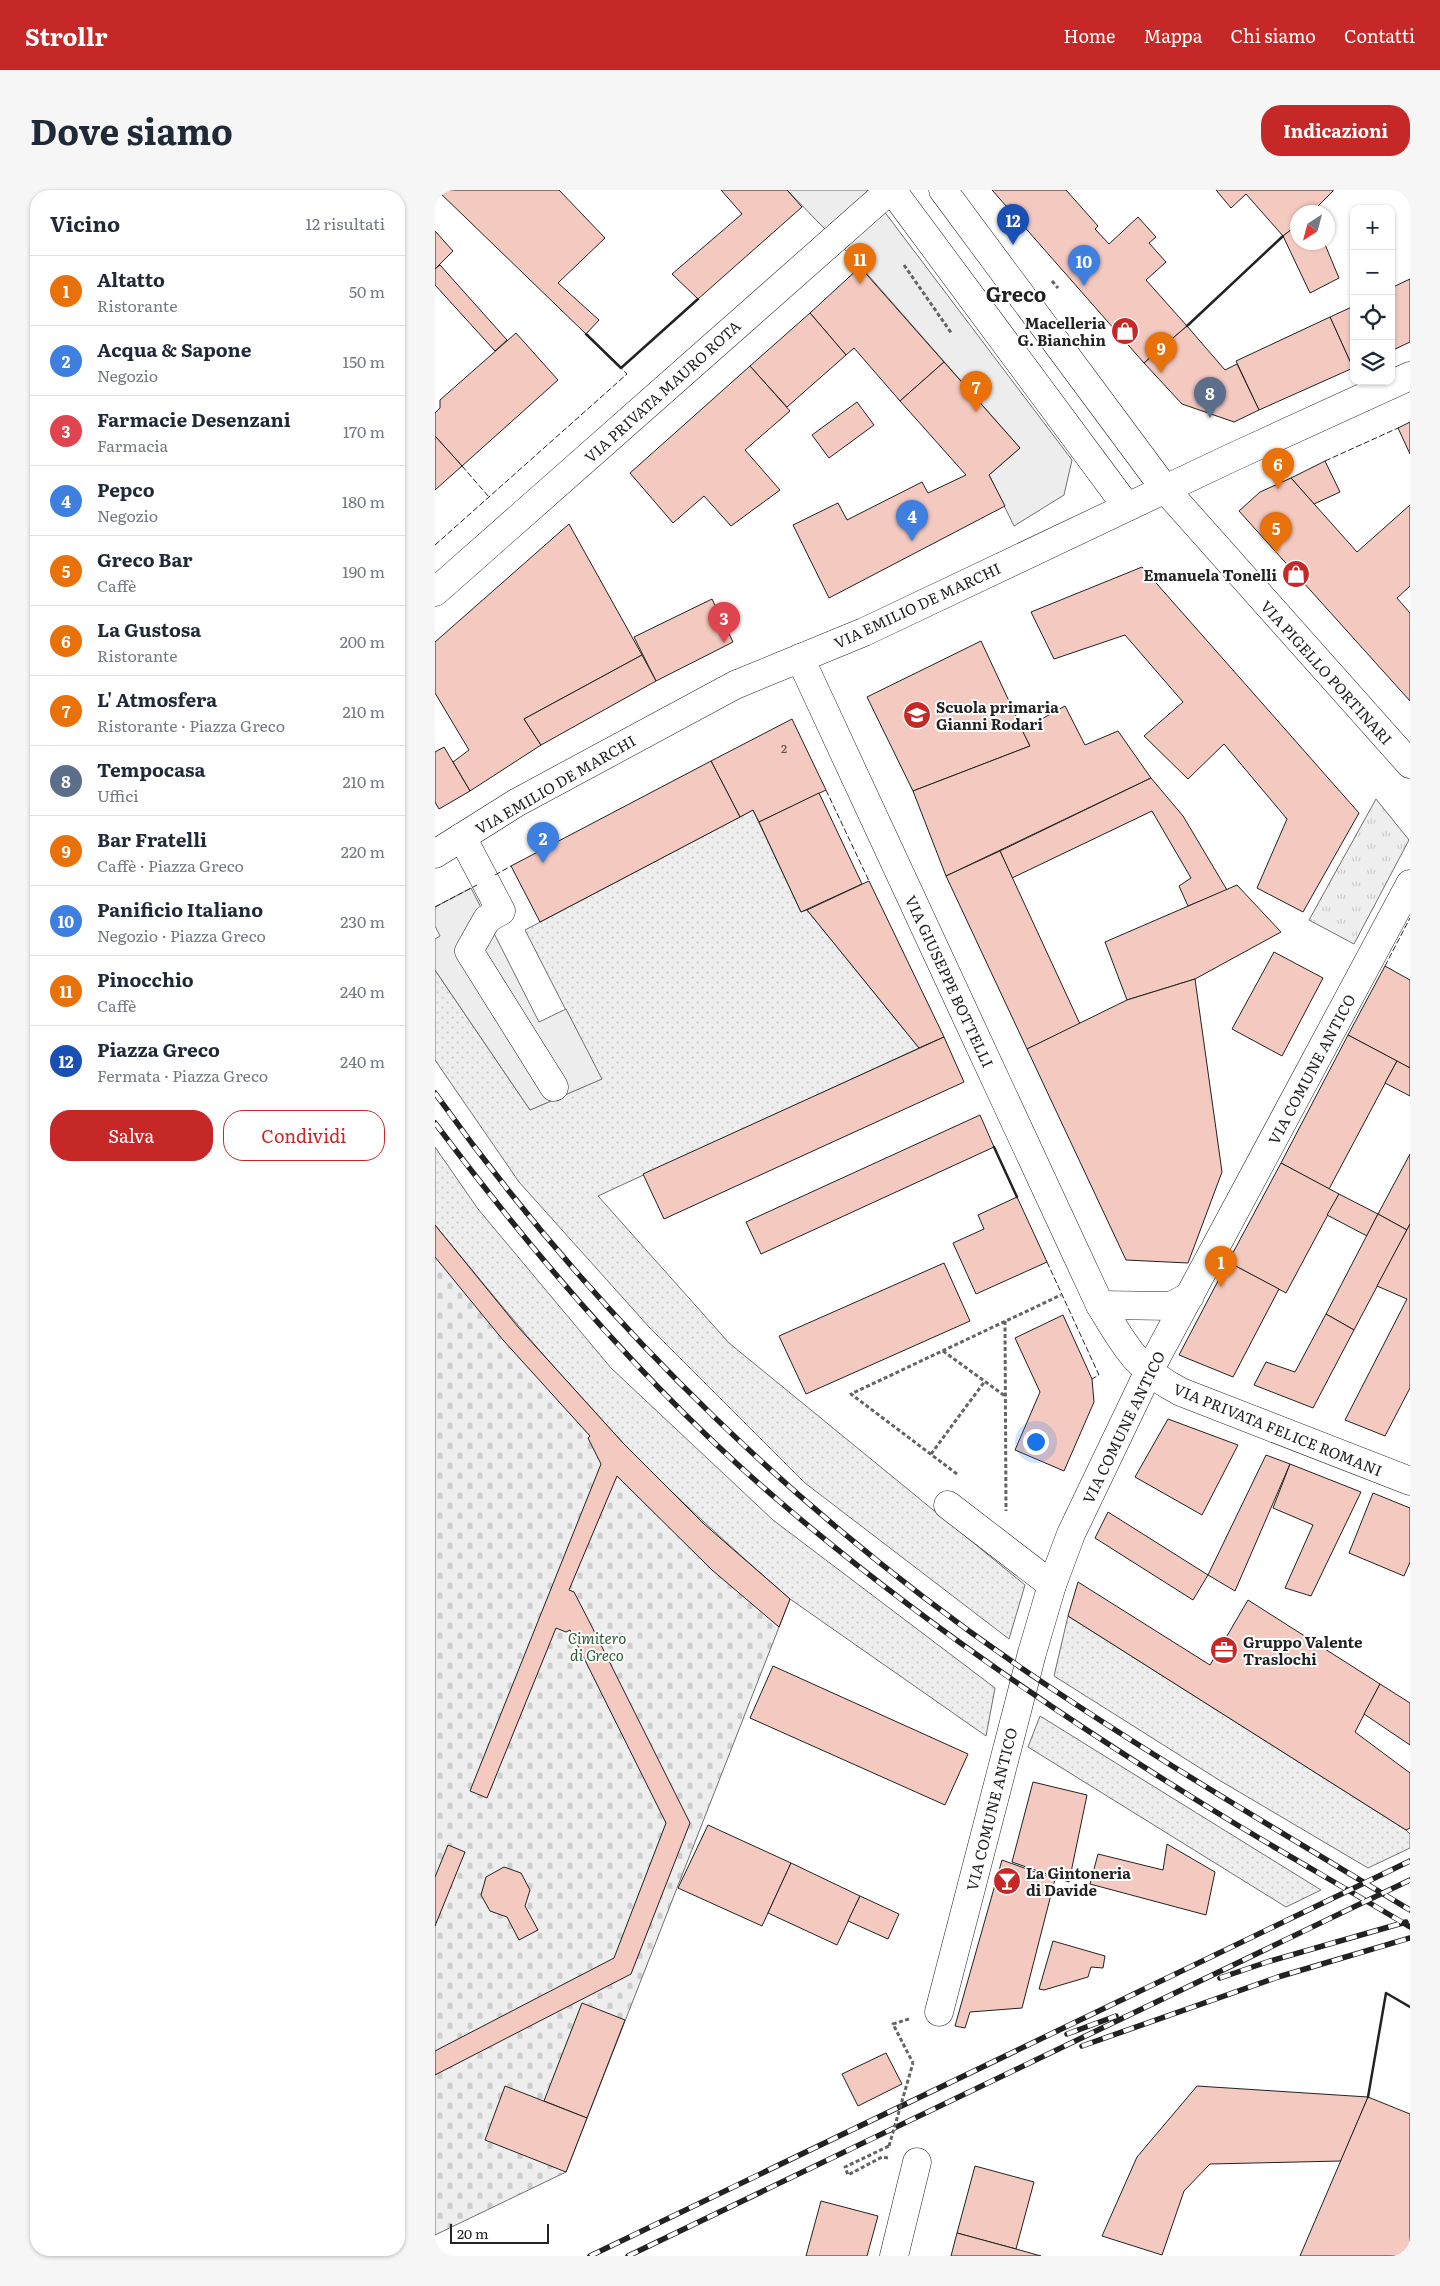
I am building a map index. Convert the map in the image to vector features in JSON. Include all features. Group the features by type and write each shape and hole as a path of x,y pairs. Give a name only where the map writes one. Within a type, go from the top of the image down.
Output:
{"street":[{"path":"891,190 1127,507"},
{"name":"VIA PRIVATA MAURO ROTA","path":"435,592 891,190"},
{"name":"VIA PIGELLO PORTINARI","path":"943,190 1165,489 1410,764"},
{"name":"VIA EMILIO DE MARCHI","path":"435,854 516,803 735,685 864,632 1165,489 1410,376"},
{"name":"VIA GIUSEPPE BOTTELLI","path":"800,658 1095,1294 1132,1357 1148,1372"},
{"path":"462,837 501,911 487,919 469,951 554,1087"},
{"name":"VIA COMUNE ANTICO","path":"939,2012 1014,1720 1052,1585 1071,1534 1148,1372 1410,884"},
{"path":"1095,1294 1159,1307 1171,1306 1190,1296"},
{"name":"VIA PRIVATA FELICE ROMANI","path":"1148,1372 1181,1392 1410,1482"},
{"path":"948,1505 1052,1585"},
{"path":"894,2256 917,2162"}],"path":[{"path":"904,265 952,334"},
{"path":"961,1477 851,1394 1005,1321 1095,1294"},
{"path":"1005,1321 1007,1512"},
{"path":"943,1351 1005,1396"},
{"path":"931,1454 985,1381"},
{"path":"999,1506 1013,1516"},
{"path":"882,2157 848,2175 845,2167 889,2146 913,2063 893,2024 910,2018"}],"green space":[{"path":"1376,799 1409,840 1354,944 1309,920"},
{"path":"753,810 801,912 807,910 919,1048 598,1196 729,1343 1025,1585 1009,1639 805,1483 649,1327 519,1182 435,1060 435,970 530,1110 601,1079 525,930"},
{"path":"435,1147 478,1209 611,1368 773,1520 995,1688 986,1736 790,1599 704,1524 623,1443 518,1327 435,1225"},
{"name":"Cimitero di Greco","path":"435,1225 598,1417 663,1484 790,1599 566,2172 435,2235"},
{"path":"1068,1616 1406,1830 1410,1834 1410,1848 1368,1868 1219,1780 1054,1676"},
{"path":"1040,1716 1321,1890 1286,1907 1028,1747"}],"shaded area":[{"path":"787,190 868,190 1072,460 1064,495 1014,526 989,475 1020,448 854,259"},
{"path":"471,888 539,1022 566,1009 602,1079 530,1110 435,970 435,939 440,936 435,926 435,907"}],"building":[{"path":"437,190 559,190 605,238 558,283 599,320 586,334"},
{"path":"721,190 787,190 802,207 698,299 672,274 742,214"},
{"path":"992,190 1066,190 1098,226 1095,229 1109,244 1138,217 1156,237 1149,243 1166,262 1146,280 1187,326 1144,363"},
{"path":"1216,190 1333,190 1319,205 1290,205 1290,230 1283,236 1246,194 1231,208"},
{"path":"1290,230 1290,250 1327,250 1339,278 1310,293 1283,236"},
{"path":"435,231 453,251 435,269"},
{"path":"440,265 507,340 495,351 435,285 435,269"},
{"path":"860,267 944,362 900,401 854,348 846,355 810,313"},
{"path":"1410,279 1410,342 1395,349 1395,295 1395,286"},
{"path":"1350,308 1350,361 1330,317"},
{"path":"810,313 846,355 787,407 750,366"},
{"path":"1330,317 1350,361 1350,369 1259,410 1236,361"},
{"path":"1187,326 1225,370 1237,364 1259,410 1234,422 1182,404 1144,363"},
{"path":"516,333 558,380 462,466 435,436 435,413 440,408 440,400"},
{"path":"944,362 1020,448 989,475 1005,506 829,598 793,525 838,503 847,520 922,482 928,493 966,475 900,401"},
{"path":"750,366 790,411 745,450 780,490 731,526 704,496 673,523 630,473"},
{"path":"857,402 874,425 829,458 812,435"},
{"path":"1410,422 1410,454 1398,428"},
{"path":"435,436 462,466 435,490"},
{"path":"1325,461 1340,492 1314,504 1291,478"},
{"path":"1291,478 1357,552 1410,505 1410,586 1397,598 1410,613 1410,701 1239,511 1260,492"},
{"path":"569,524 642,655 524,719 541,745 470,791 453,762 469,750 435,693 435,642"},
{"path":"1142,567 1359,813 1303,912 1257,888 1287,819 1224,744 1188,779 1144,736 1183,702 1125,635 1054,659 1031,612"},
{"path":"712,599 733,642 656,681 634,637"},
{"path":"981,641 1030,746 913,791 867,697"},
{"path":"642,655 656,681 541,745 524,719"},
{"path":"1065,706 1085,745 1118,731 1151,778 946,876 913,791 1030,746 1022,730"},
{"path":"792,719 826,790 759,822 753,810 740,817 711,761"},
{"path":"444,747 470,791 439,809 435,802 435,752"},
{"path":"711,761 740,817 540,922 511,866"},
{"path":"1151,778 1183,816 1227,890 1188,906 1179,886 1191,878 1152,811 1012,878 1000,851"},
{"path":"819,793 862,884 801,912 759,822"},
{"path":"1000,851 1080,1024 1027,1049 946,876"},
{"path":"869,881 944,1037 919,1048 807,910"},
{"path":"1237,885 1281,932 1195,979 1127,1000 1105,942"},
{"path":"1274,952 1323,978 1282,1056 1232,1029"},
{"path":"1385,966 1410,980 1410,1068 1348,1035"},
{"path":"1195,979 1222,1172 1188,1263 1126,1260 1027,1049 1127,1000"},
{"path":"1348,1035 1397,1061 1329,1189 1281,1163"},
{"path":"944,1037 964,1082 664,1219 643,1174"},
{"path":"1397,1061 1410,1068 1410,1096 1385,1083"},
{"path":"980,1115 994,1147 761,1254 746,1222"},
{"path":"1410,1154 1410,1224 1407,1230 1378,1214"},
{"path":"1281,1163 1339,1194 1286,1293 1228,1262"},
{"path":"1339,1194 1378,1214 1367,1236 1327,1215"},
{"path":"1017,1197 1047,1262 976,1294 953,1243 984,1229 978,1215"},
{"path":"1378,1214 1407,1230 1354,1330 1326,1314"},
{"path":"1410,1224 1410,1388 1385,1436 1345,1420 1407,1299 1377,1286"},
{"path":"435,1225 518,1327 623,1443 704,1524 790,1599 779,1627 712,1570 617,1476 569,1590 574,1592 690,1823 631,1974 435,2075 435,2051 614,1958 666,1823 570,1630 566,1632 556,1628 487,1798 470,1791 601,1464 588,1438 590,1436 503,1340 435,1257"},
{"path":"1228,1262 1279,1289 1233,1377 1179,1355"},
{"path":"944,1263 970,1321 806,1394 779,1336"},
{"path":"1326,1314 1354,1330 1313,1408 1254,1385 1266,1362 1295,1372"},
{"path":"1063,1315 1092,1379 1094,1402 1064,1471 1015,1450 1040,1392 1015,1338"},
{"path":"1168,1419 1238,1445 1202,1515 1135,1477"},
{"path":"1266,1455 1290,1464 1235,1591 1208,1575"},
{"path":"1290,1464 1361,1492 1311,1596 1285,1588 1313,1525 1273,1508"},
{"path":"1373,1493 1410,1508 1410,1562 1404,1576 1349,1553"},
{"path":"1108,1512 1208,1575 1193,1600 1095,1538"},
{"name":"Gruppo Valente Traslochi","path":"1078,1582 1210,1665 1248,1600 1380,1684 1355,1732 1410,1773 1410,1828 1406,1830 1068,1616"},
{"path":"773,1666 968,1754 945,1805 750,1718"},
{"path":"1380,1684 1410,1703 1410,1745 1364,1714"},
{"path":"1033,1782 1087,1795 1069,1882 1012,1862"},
{"path":"708,1825 791,1863 762,1926 678,1888"},
{"path":"1167,1844 1215,1872 1206,1915 1090,1884 1098,1854 1163,1870"},
{"path":"448,1845 465,1852 435,1926 435,1877"},
{"path":"1002,1860 1055,1879 1022,2008 970,2012 965,2028 955,2026"},
{"path":"791,1863 860,1896 837,1945 768,1913"},
{"path":"504,1867 521,1873 530,1890 525,1906 538,1930 519,1940 507,1917 490,1911 481,1895 486,1877"},
{"path":"860,1896 899,1914 888,1939 848,1921"},
{"path":"1053,1941 1105,1956 1103,1968 1091,1967 1088,1977 1044,1990 1039,1989"},
{"path":"582,2003 625,2020 587,2118 544,2101"},
{"path":"886,2053 902,2084 858,2106 842,2074"},
{"path":"505,2086 587,2118 566,2172 485,2140"},
{"path":"1197,2086 1368,2097 1341,2161 1210,2164 1184,2191 1162,2255 1102,2236 1137,2157"},
{"path":"1368,2097 1410,2114 1410,2256 1300,2256"},
{"path":"975,2166 1034,2182 1016,2249 957,2233"},
{"path":"821,2201 878,2216 867,2256 806,2256"},
{"path":"957,2233 1016,2249 1041,2256 951,2256"}],"railway":[{"path":"435,1093 499,1179 567,1262 639,1341 715,1418 794,1490 876,1559 960,1625 1092,1715 1410,1910"},
{"path":"435,1123 514,1224 597,1322 640,1369 731,1459 833,1546 943,1631 1058,1711 1175,1787 1410,1927"},
{"path":"590,2256 1410,1861"},
{"path":"628,2256 1410,1880"},
{"path":"1220,1978 1270,1961 1406,1922"},
{"path":"1082,2046 1278,1977 1410,1938"},
{"path":"1067,2034 1116,2016"}],"fence":[{"path":"435,545 627,374 621,368"},
{"path":"1325,461 1398,428"},
{"path":"462,466 489,497"},
{"path":"826,790 869,881"},
{"path":"495,875 511,866"},
{"path":"435,907 477,885"},
{"path":"1385,966 1410,918"},
{"path":"1047,1262 1099,1375 1092,1379"}],"wall":[{"path":"1187,326 1283,236"},
{"path":"586,334 621,368 698,299"},
{"path":"994,1147 1017,1197"},
{"path":"1368,2097 1386,1993 1410,2007"}],"place":[{"name":"Piazza Greco","path":"1013,245"},
{"name":"Pinocchio","path":"860,284"},
{"name":"Panificio Italiano","path":"1084,286"},
{"name":"Macelleria G. Bianchin","path":"1125,331"},
{"name":"Bar Fratelli","path":"1161,373"},
{"name":"L' Atmosfera","path":"976,412"},
{"name":"Tempocasa","path":"1210,418"},
{"name":"La Gustosa","path":"1278,489"},
{"name":"Pepco","path":"912,541"},
{"name":"Greco Bar","path":"1276,553"},
{"name":"Emanuela Tonelli","path":"1296,574"},
{"name":"Farmacie Desenzani","path":"724,643"},
{"name":"Scuola primaria Gianni Rodari","path":"917,715"},
{"name":"Acqua & Sapone","path":"543,863"},
{"name":"Altatto","path":"1221,1287"},
{"name":"Gruppo Valente Traslochi","path":"1224,1650"},
{"name":"La Gintoneria di Davide","path":"1007,1881"}],"district":[{"name":"Greco","path":"1016,293"}]}
